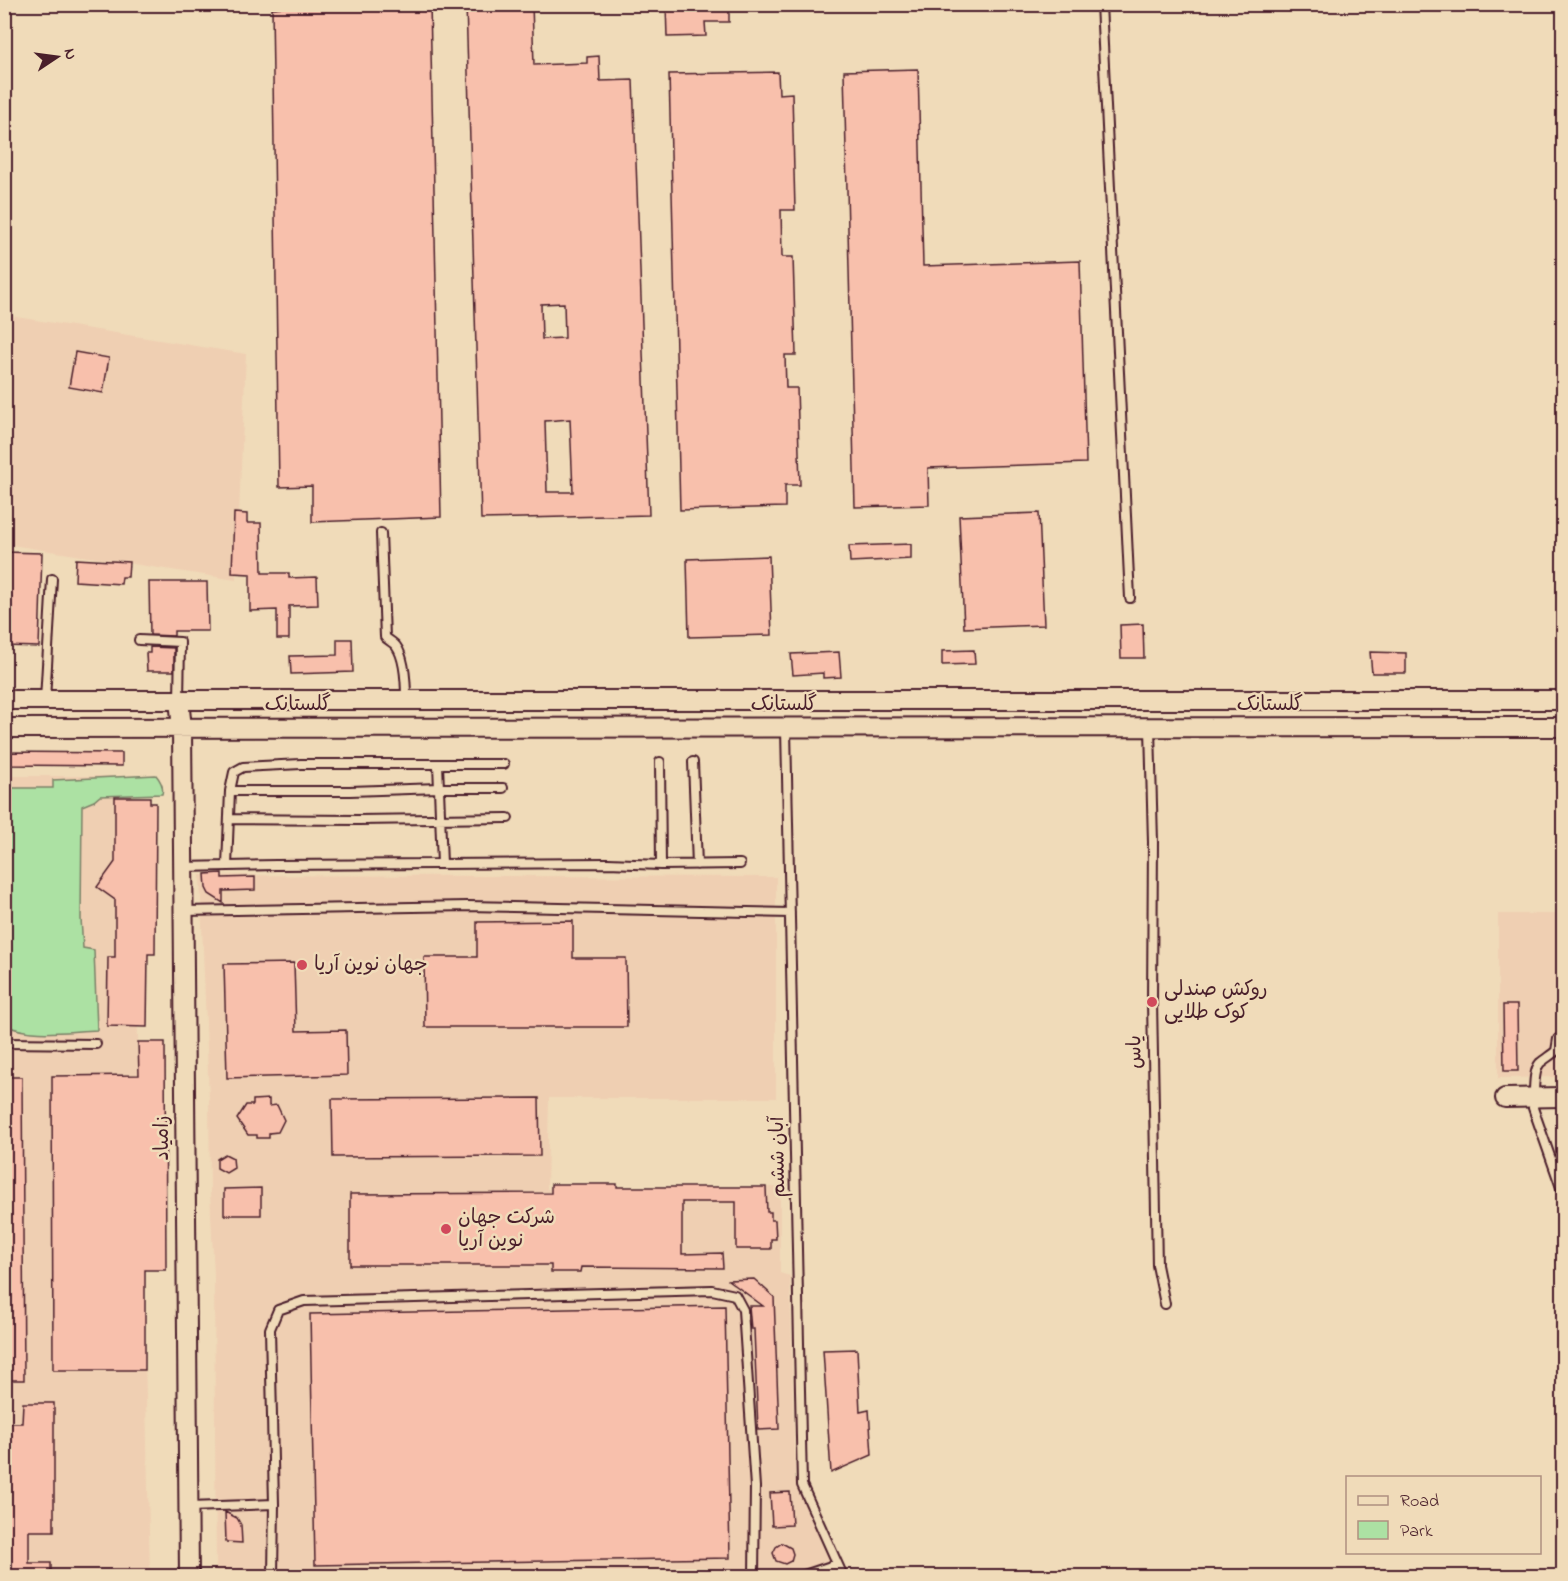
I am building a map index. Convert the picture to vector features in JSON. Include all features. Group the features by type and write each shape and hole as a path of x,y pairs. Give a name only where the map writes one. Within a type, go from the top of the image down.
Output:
{"street":[{"name":"گلستانک","path":"4,700 1563,700"},
{"name":"زامیاد","path":"179,700 182,728 189,1576"},
{"name":"گلستانک","path":"4,728 1563,727"},
{"path":"1505,1098 1563,1097"}],"lane":[{"path":"1101,4 1130,598"},
{"path":"381,533 385,637 396,646 403,663 406,699"},
{"path":"45,700 52,579"},
{"path":"139,640 180,642 179,700"},
{"name":"آبان ششم","path":"786,728 802,1485 843,1576"},
{"name":"یاس","path":"1150,728 1157,1264 1165,1304"},
{"path":"660,762 661,865"},
{"path":"693,762 697,865"},
{"path":"438,764 442,864"},
{"path":"227,866 230,791 234,772 243,766 504,764"},
{"path":"230,791 503,788"},
{"path":"229,819 508,818"},
{"path":"183,867 740,864"},
{"path":"184,911 468,906 790,913"},
{"path":"1558,1039 1556,1051 1538,1065 1533,1108 1563,1196"},
{"path":"4,1043 96,1044"},
{"path":"273,1576 274,1504 270,1329 278,1310 304,1302 712,1290 735,1295 743,1310 755,1486 754,1576"},
{"path":"189,1507 274,1504"},
{"path":"801,1576 837,1564"}],"shaded area":[{"path":"4,315 246,354 236,580 5,544"},
{"path":"5,776 132,776 150,1576 5,1576"},
{"path":"200,875 776,877 776,1098 549,1098 547,1189 780,1187 780,1273 790,1276 795,1478 837,1576 216,1576 214,1276"},
{"path":"1498,914 1563,914 1563,1077 1498,1078"}],"green space":[{"path":"156,775 162,784 162,794 100,796 82,806 81,919 83,948 94,950 97,1030 38,1033 5,1025 5,788 53,788 53,780"}],"building":[{"path":"336,4 430,4 441,517 312,522 312,486 279,487 272,8"},
{"path":"466,4 532,4 534,65 587,63 587,57 599,56 600,81 633,80 649,515 481,519","holes":["564,303 565,338 542,339 541,304","570,419 573,492 547,492 545,421"]},
{"path":"666,4 729,4 729,22 705,22 706,36 667,37"},
{"path":"918,69 923,266 1080,261 1086,463 928,468 929,505 855,507 844,71"},
{"path":"778,72 779,94 792,93 795,210 781,210 782,257 793,257 796,355 785,355 786,388 797,388 800,485 785,485 785,507 680,510 669,74"},
{"path":"75,352 109,358 103,393 69,387"},
{"path":"234,513 247,514 247,523 261,523 262,573 289,573 289,578 317,577 318,605 289,606 289,639 277,639 277,610 250,611 250,574 232,573"},
{"path":"1039,513 1044,625 964,628 959,516"},
{"path":"911,544 911,559 850,562 849,546"},
{"path":"4,552 42,553 39,647 4,646"},
{"path":"769,556 772,635 689,637 687,559"},
{"path":"76,559 129,562 128,577 122,577 121,584 75,581"},
{"path":"149,582 207,582 208,631 174,631 174,636 150,635"},
{"path":"1143,624 1144,658 1121,658 1120,625"},
{"path":"337,639 352,639 353,672 291,674 290,656 337,655"},
{"path":"150,647 174,648 174,671 147,671 146,653 150,653"},
{"path":"974,650 975,664 942,665 942,651"},
{"path":"839,652 841,677 823,678 823,673 793,675 791,654"},
{"path":"1370,652 1406,653 1406,673 1372,673"},
{"path":"4,752 122,753 122,766 4,765"},
{"path":"115,797 150,797 150,803 156,803 155,954 148,954 147,1027 107,1026 108,957 115,957 115,900 97,887 115,862"},
{"path":"222,873 222,878 255,877 255,890 223,891 223,903 209,894 205,874"},
{"path":"573,921 573,958 626,958 627,1027 425,1027 424,957 477,957 477,922"},
{"path":"294,963 296,1031 346,1030 347,1075 227,1078 224,964"},
{"path":"1503,1005 1517,1005 1518,1071 1504,1071"},
{"path":"138,1042 165,1042 166,1270 145,1270 145,1370 53,1370 52,1076 139,1075"},
{"path":"4,1077 22,1077 24,1380 4,1380"},
{"path":"539,1098 540,1156 333,1157 332,1099"},
{"path":"269,1099 269,1106 277,1105 284,1120 278,1132 269,1133 269,1138 248,1135 237,1119 246,1105 253,1105 253,1100"},
{"path":"225,1154 233,1158 234,1168 226,1173 217,1168 217,1159"},
{"path":"551,1184 617,1184 617,1187 766,1187 767,1212 771,1212 771,1220 775,1220 776,1239 771,1239 771,1249 736,1249 736,1202 682,1202 682,1254 722,1253 723,1268 581,1267 580,1272 551,1272 551,1265 350,1265 350,1194 551,1193"},
{"path":"261,1188 261,1215 224,1215 224,1189"},
{"path":"754,1279 774,1297 779,1429 758,1430 754,1329 751,1329 749,1306 763,1306 728,1280"},
{"path":"725,1306 730,1558 315,1565 310,1314"},
{"path":"857,1349 860,1412 869,1410 872,1455 831,1473 823,1350"},
{"path":"23,1403 54,1403 54,1531 29,1531 29,1563 51,1563 51,1576 4,1576 4,1423 22,1423"},
{"path":"790,1492 792,1525 772,1526 770,1493"},
{"path":"225,1512 237,1518 241,1525 242,1543 226,1542"},
{"path":"782,1543 791,1548 793,1554 791,1561 785,1564 776,1561 773,1553"}],"place":[{"name":"جهان نوین آریا","path":"302,965"},
{"name":"روکش صندلی کوک طلایی","path":"1152,1002"},
{"name":"شرکت جهان نوین آریا","path":"446,1229"}]}
